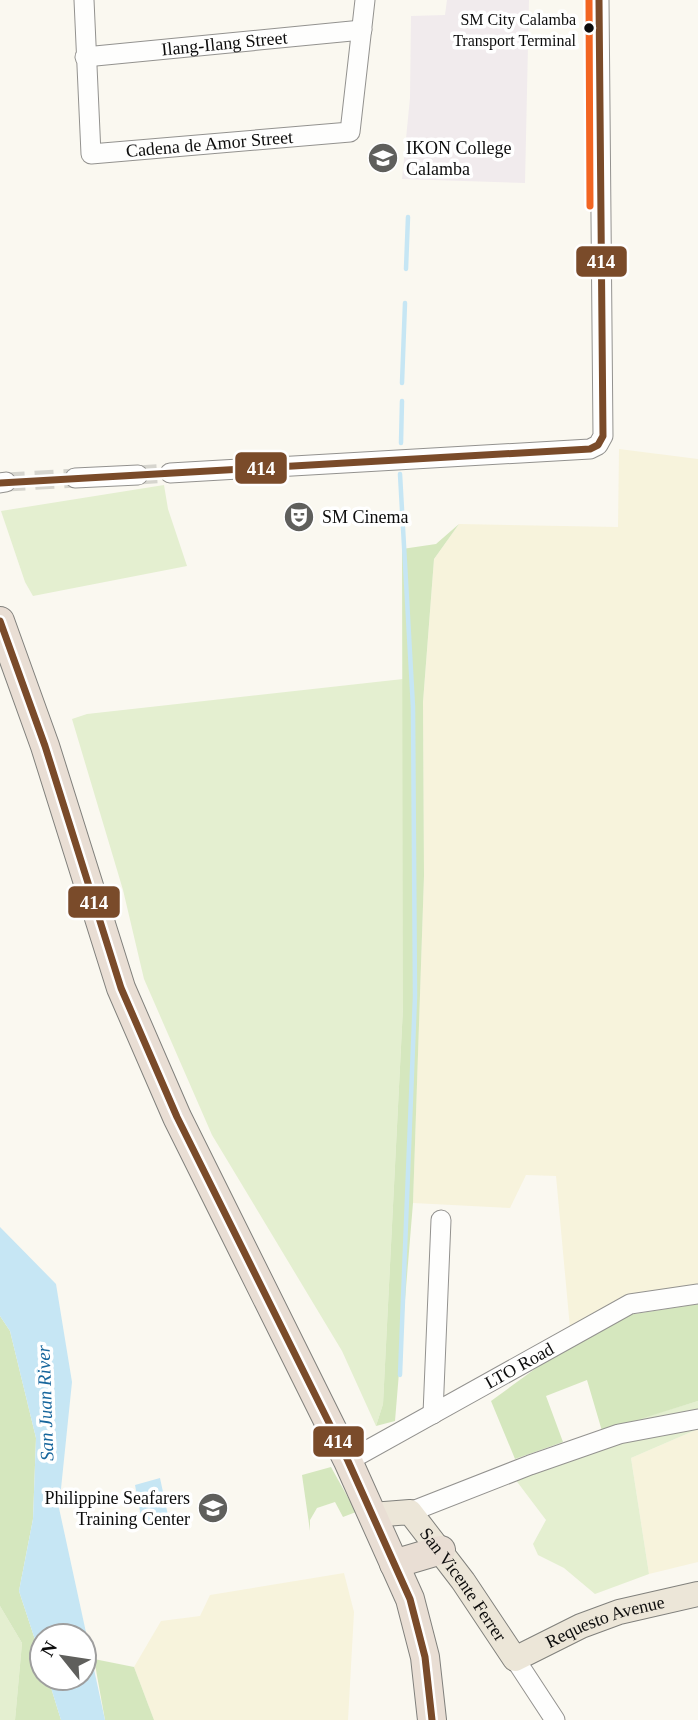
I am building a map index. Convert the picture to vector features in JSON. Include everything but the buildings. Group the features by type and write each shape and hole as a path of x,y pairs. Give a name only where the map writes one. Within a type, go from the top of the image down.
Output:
{"highway":[{"path":"0,621 46,746 121,988 190,1145 348,1461 410,1599 425,1657 432,1720"},
{"path":"394,1564 441,1550"}],"main road":[{"path":"372,1515 410,1512"},
{"name":"San Vicente Ferrer","path":"410,1512 441,1550 515,1659"},
{"name":"Requesto Avenue","path":"515,1659 581,1626 619,1612 698,1594"}],"street":[{"name":"Cadena de Amor Street","path":"84,0 91,154 350,132 365,0"},
{"path":"170,473 590,449 598,445 603,436 599,0"},
{"name":"Ilang-Ilang Street","path":"85,57 362,30"},
{"path":"75,478 138,475"},
{"path":"433,1414 441,1220"},
{"name":"LTO Road","path":"348,1461 630,1304 698,1294"},
{"path":"410,1512 619,1434 698,1419"},
{"path":"515,1659 555,1720"}],"shaded area":[{"path":"447,0 529,0 525,183 402,179 410,98 411,16 445,15"},
{"path":"619,449 698,459 698,1290 570,1328 556,1176 526,1175 510,1208 413,1203 424,876 423,702 434,559 459,524 618,527"},
{"path":"698,1429 698,1562 649,1574 631,1458"},
{"path":"344,1573 354,1612 348,1720 154,1720 134,1667 161,1621 200,1616 210,1595"}],"green space":[{"path":"164,485 168,509 187,566 33,596 25,582 1,511"},
{"path":"459,524 434,559 423,702 424,876 413,1203 395,1421 376,1426 383,1404 403,1007 402,549 436,544"},
{"path":"403,679 403,1007 383,1404 376,1426 342,1351 212,1135 144,979 123,890 72,719 87,714"},
{"path":"698,1304 698,1401 602,1431 587,1380 546,1396 563,1442 515,1459 491,1401 561,1350 628,1315"},
{"path":"0,1316 10,1331 36,1438 33,1519 19,1591 29,1622 28,1692 52,1692 61,1720 15,1720 22,1643 0,1606"},
{"path":"698,1401 698,1429 631,1458 649,1574 595,1594 564,1568 538,1555 533,1544 546,1520 515,1479 608,1428"},
{"path":"331,1467 356,1512 343,1517 335,1502 317,1508 310,1520 310,1531 302,1475"},
{"path":"0,1606 22,1643 15,1720 0,1720"},
{"path":"98,1660 134,1667 154,1720 105,1720 98,1681"}],"water":[{"name":"San Juan River","path":"0,1227 56,1284 72,1382 59,1508 84,1622 29,1622 19,1591 33,1519 36,1438 10,1331 0,1316"},
{"path":"160,1478 169,1520 143,1527 135,1485"},
{"path":"98,1688 105,1720 61,1720 52,1692 98,1692"}],"waterway":[{"path":"406,269 408,217"},
{"path":"402,383 405,303"},
{"path":"401,443 402,401"},
{"path":"400,474 413,707 415,996 400,1375"}],"tunnel":[{"path":"138,475 170,473"},
{"path":"6,482 75,478"}],"transit line":[{"path":"589,0 590,206"},
{"name":"414","path":"0,483 590,449 598,445 603,436 599,0"},
{"name":"414","path":"0,621 45,746 121,988 177,1117 348,1461 410,1599 425,1657 432,1720"}],"place":[{"name":"SM City Calamba Transport Terminal","path":"589,28"},
{"name":"IKON College Calamba","path":"383,158"},
{"name":"SM Cinema","path":"299,517"},
{"name":"Philippine Seafarers Training Center","path":"213,1508"}]}
